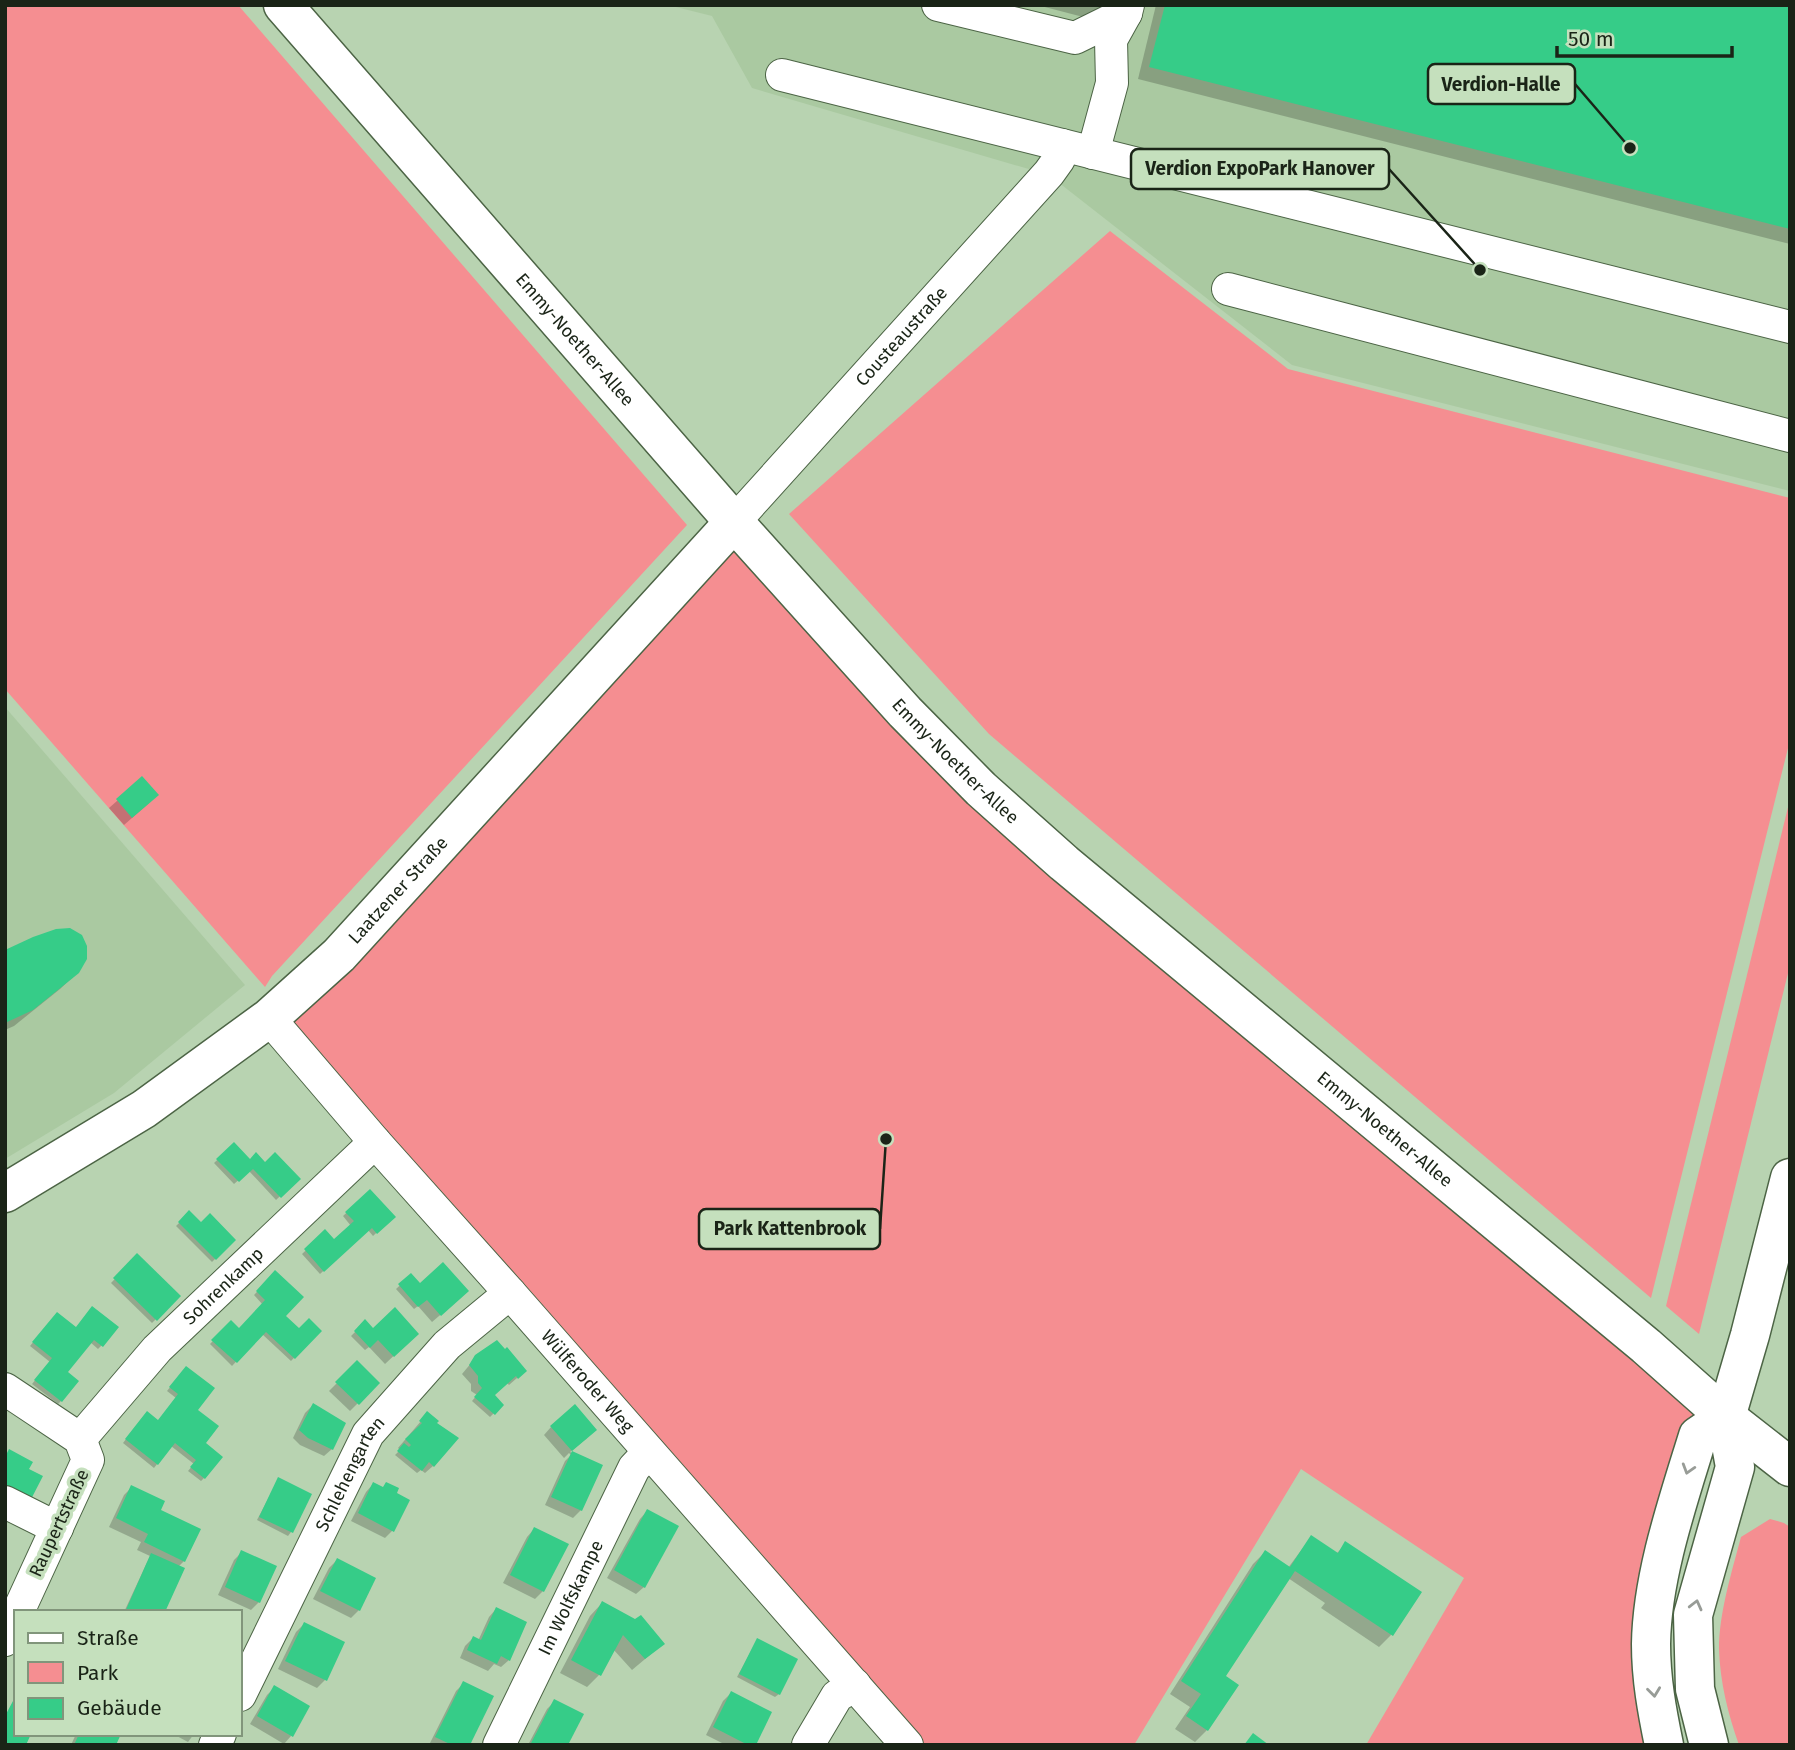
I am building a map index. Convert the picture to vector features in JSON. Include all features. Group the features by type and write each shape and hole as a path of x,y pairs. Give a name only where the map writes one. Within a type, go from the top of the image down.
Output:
{"main road":[{"name":"Emmy-Noether-Allee","path":"283,5 734,522 905,712 981,789 1064,863 1646,1346 1726,1418 1790,1467"},
{"name":"Laatzener Straße","path":"5,1193 144,1110 269,1018 339,955 734,522"},
{"path":"1709,1745 1695,1689 1693,1615 1735,1467 1726,1418 1790,1178"},
{"path":"1664,1745 1656,1710 1652,1667 1653,1612 1659,1580 1698,1436 1726,1418"}],"street":[{"path":"938,5 1075,38 1127,9"},
{"path":"1093,153 1112,83 1111,40 1127,9"},
{"path":"782,75 1790,327"},
{"name":"Cousteaustraße","path":"734,522 1048,173 1059,159 1062,145"},
{"path":"1228,289 1790,436"},
{"name":"Wülferoder Weg","path":"269,1018 375,1142 908,1745"},
{"name":"Sohrenkamp","path":"80,1439 158,1349 375,1142"},
{"name":"Schlehengarten","path":"242,1691 368,1434 447,1345 510,1293"},
{"path":"5,1389 80,1439"},
{"name":"Raupertstraße","path":"19,1610 88,1460 80,1439"},
{"name":"Im Wolfskampe","path":"499,1745 634,1468 649,1452"},
{"path":"5,1502 57,1528"},
{"path":"5,1640 14,1622"},
{"path":"808,1745 837,1696 855,1685"}],"shaded area":[{"path":"668,5 1790,5 1790,491 1292,365 1049,175 752,88 712,16"},
{"path":"5,707 245,985 114,1093 5,1159"}],"green space":[{"path":"5,5 238,5 687,525 272,976 265,987 5,689"},
{"path":"1110,231 1288,369 1790,498 1790,740 1651,1298 989,734 789,514"},
{"path":"734,522 905,712 1726,1417 1659,1580 1664,1745 1366,1745 1464,1578 1301,1469 1134,1745 917,1745 269,1018"},
{"path":"1790,799 1790,965 1699,1334 1666,1306"},
{"path":"1770,1519 1790,1527 1790,1745 1739,1745 1721,1674 1721,1621 1741,1537"}],"building":[{"path":"1165,5 1790,5 1790,229 1149,67"},
{"path":"142,776 159,795 132,818 116,799"},
{"path":"70,928 82,935 87,946 87,959 79,973 33,1010 5,1023 5,950 56,929"},
{"path":"234,1142 250,1159 256,1152 265,1162 275,1152 301,1179 281,1198 253,1169 239,1182 216,1159"},
{"path":"370,1189 396,1217 377,1234 372,1228 324,1272 304,1249 325,1229 334,1239 354,1221 345,1212"},
{"path":"189,1210 201,1222 210,1213 236,1240 216,1260 178,1222"},
{"path":"137,1253 181,1296 157,1321 113,1278"},
{"path":"443,1262 469,1291 441,1316 427,1300 418,1307 398,1284 411,1273 420,1283"},
{"path":"275,1270 304,1297 286,1316 299,1328 309,1318 322,1331 295,1359 266,1332 237,1363 211,1340 231,1320 239,1328 265,1300 256,1291"},
{"path":"92,1306 119,1327 103,1347 94,1340 68,1372 79,1381 62,1402 34,1380 52,1358 32,1342 57,1312 76,1327"},
{"path":"395,1307 419,1334 394,1357 378,1340 370,1348 354,1331 365,1319 373,1328"},
{"path":"497,1340 505,1349 507,1347 527,1371 518,1379 516,1376 495,1395 504,1405 495,1415 474,1397 482,1388 478,1383 478,1376 469,1365 475,1355"},
{"path":"357,1360 380,1383 359,1405 335,1382"},
{"path":"186,1366 215,1388 198,1410 219,1426 206,1443 223,1457 205,1479 190,1467 196,1460 175,1443 158,1465 125,1439 147,1411 158,1420 178,1394 169,1387"},
{"path":"313,1403 346,1423 333,1450 308,1438 299,1430"},
{"path":"575,1404 597,1430 572,1451 550,1426"},
{"path":"427,1411 439,1421 437,1423 459,1438 434,1467 429,1462 422,1471 397,1451 404,1443 409,1447 411,1445 405,1439 422,1423 419,1421"},
{"path":"9,1449 33,1462 29,1469 43,1476 27,1507 5,1496 5,1457"},
{"path":"572,1451 603,1465 582,1511 551,1497"},
{"path":"278,1477 312,1494 293,1533 259,1517"},
{"path":"373,1482 383,1487 386,1482 399,1488 397,1493 410,1500 394,1532 358,1513"},
{"path":"131,1485 165,1501 161,1510 201,1529 185,1562 144,1542 148,1534 116,1518"},
{"path":"647,1509 679,1526 645,1588 614,1570"},
{"path":"534,1527 569,1544 544,1592 510,1575"},
{"path":"1311,1535 1338,1553 1345,1541 1422,1592 1393,1636 1295,1571 1226,1676 1239,1685 1208,1731 1186,1716 1201,1694 1181,1681 1265,1550 1290,1567"},
{"path":"241,1550 277,1566 260,1603 225,1587"},
{"path":"151,1553 185,1568 166,1610 126,1610"},
{"path":"337,1558 376,1578 360,1611 320,1591"},
{"path":"602,1601 635,1619 641,1615 665,1644 645,1659 623,1635 601,1676 571,1660"},
{"path":"496,1607 527,1622 510,1661 501,1656 497,1664 467,1650 473,1636 481,1640"},
{"path":"304,1622 345,1642 327,1681 285,1661"},
{"path":"757,1638 798,1659 780,1695 739,1674"},
{"path":"463,1681 494,1696 470,1745 452,1745 435,1737"},
{"path":"274,1685 310,1706 293,1737 257,1716"},
{"path":"731,1691 772,1712 756,1745 748,1745 713,1727"},
{"path":"554,1699 584,1714 568,1745 530,1745"},
{"path":"14,1701 14,1736 30,1736 26,1745 5,1745 5,1716"},
{"path":"1253,1733 1269,1745 1244,1745"},
{"path":"78,1736 120,1736 116,1745 74,1745"}],"place":[{"name":"Verdion-Halle","path":"1630,148"},
{"name":"Verdion ExpoPark Hanover","path":"1480,270"},
{"name":"Park Kattenbrook","path":"886,1139"}]}
